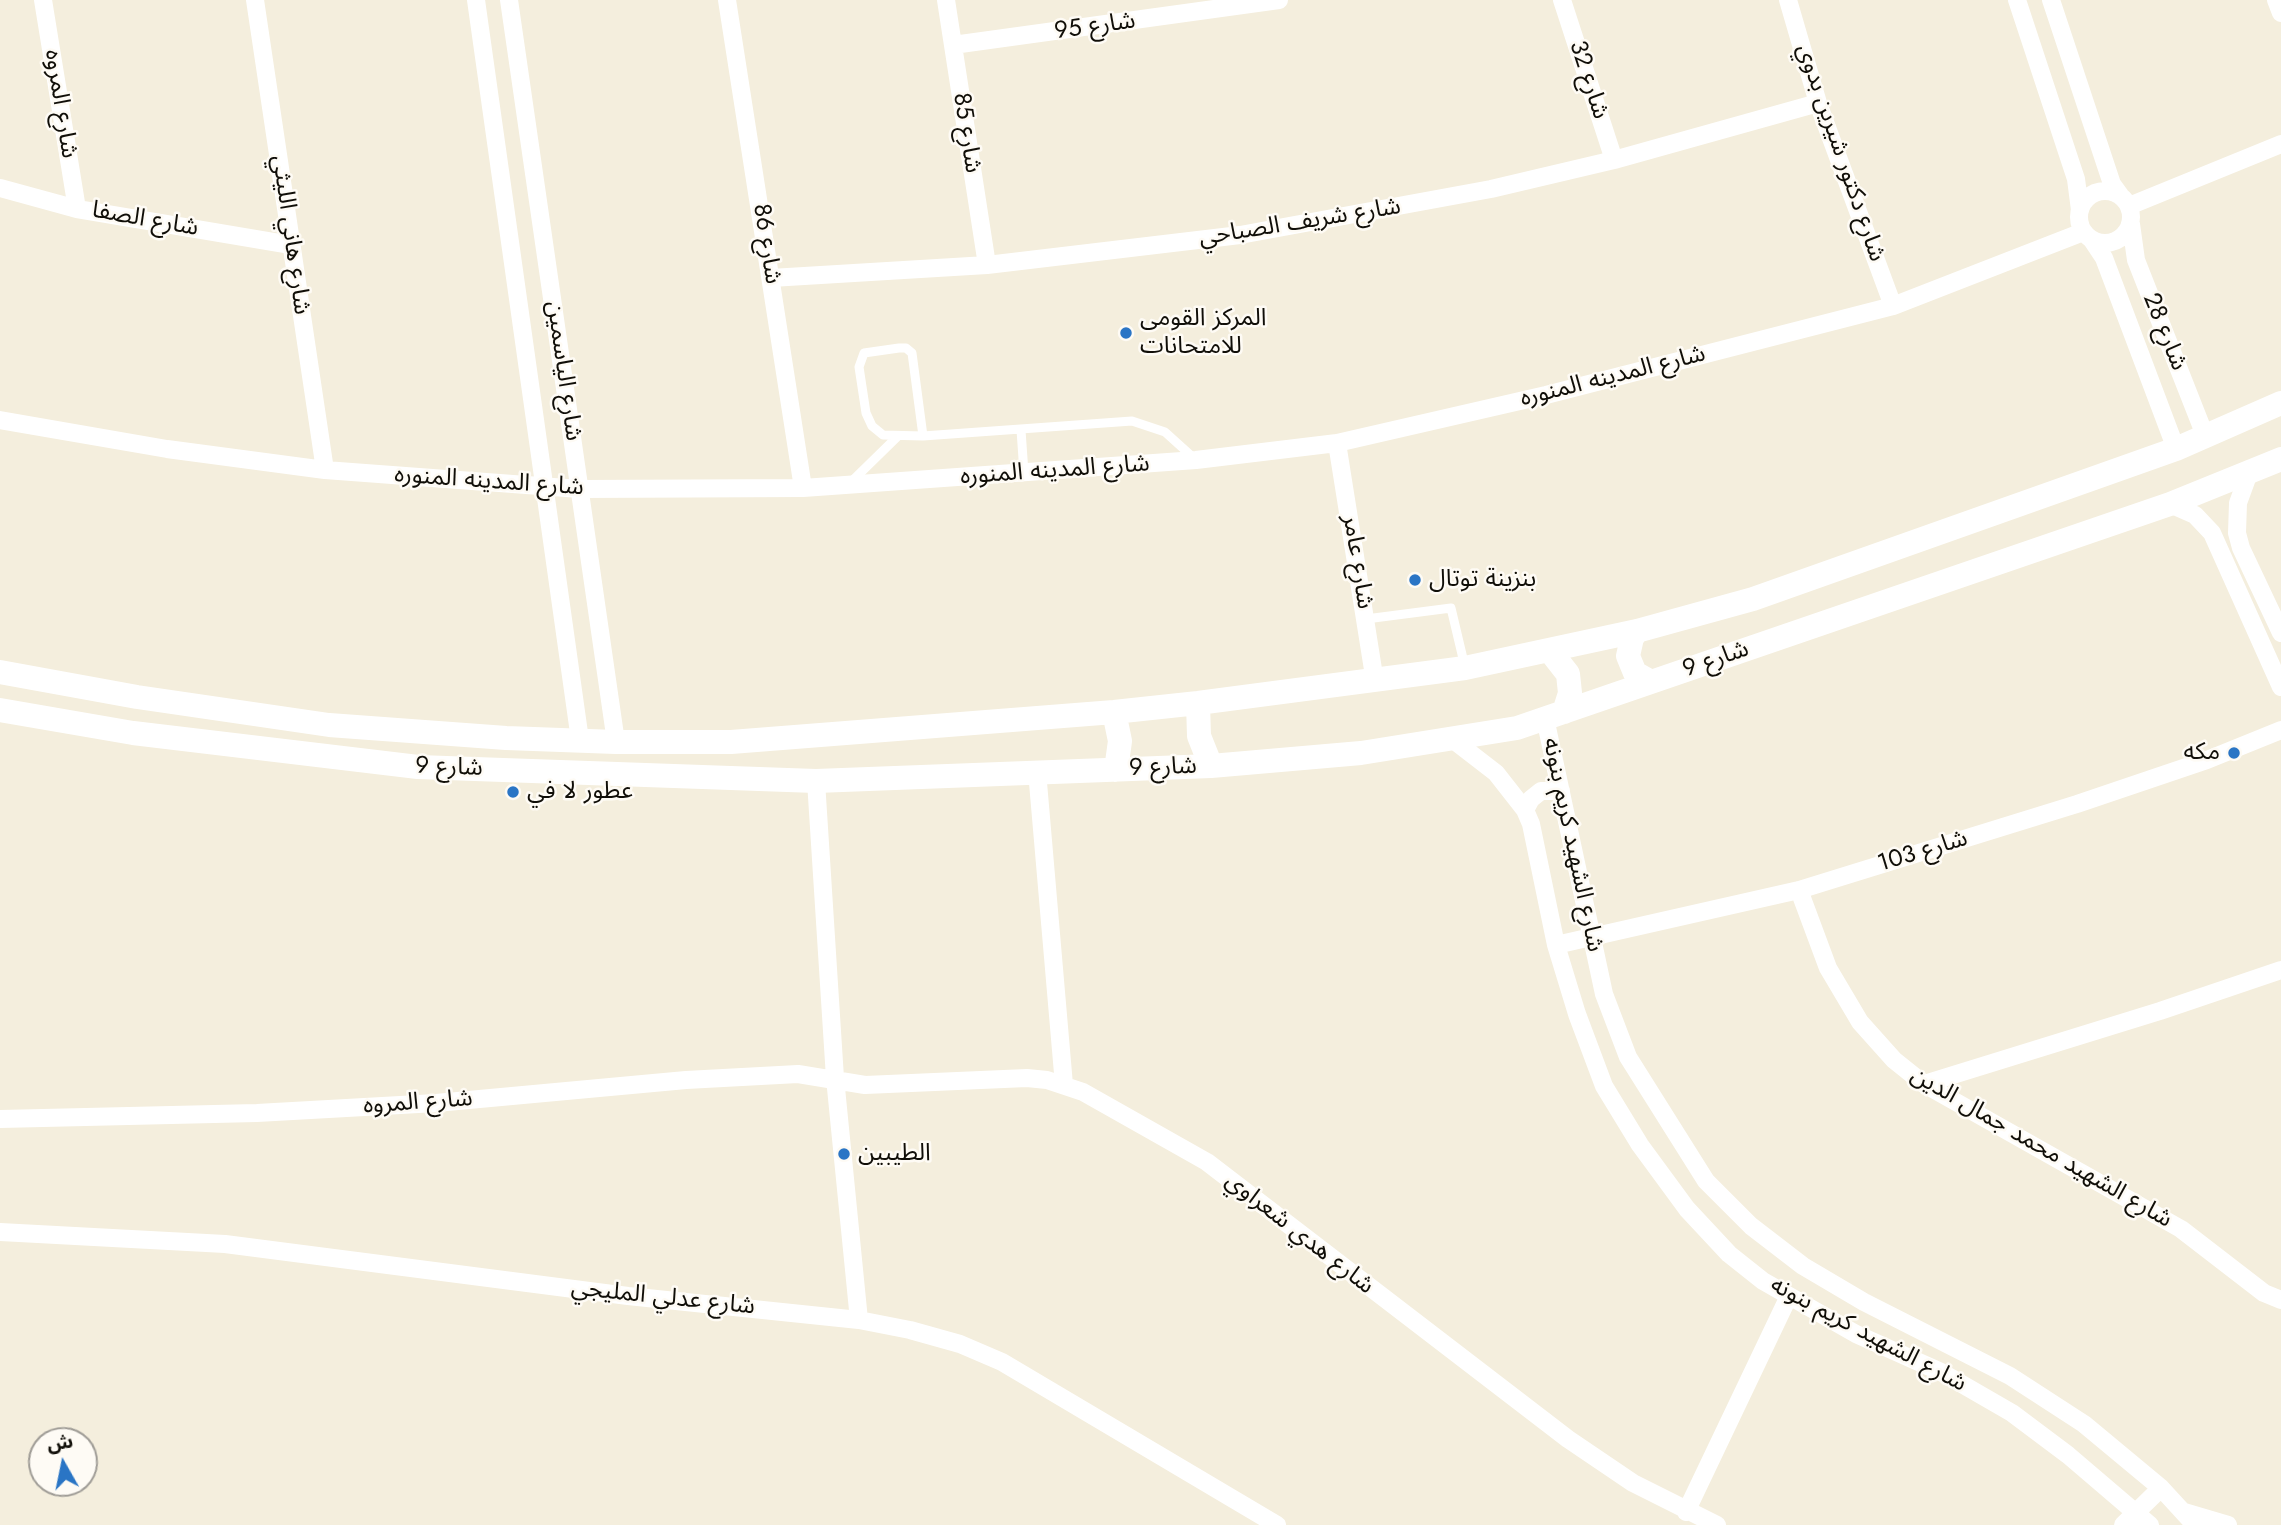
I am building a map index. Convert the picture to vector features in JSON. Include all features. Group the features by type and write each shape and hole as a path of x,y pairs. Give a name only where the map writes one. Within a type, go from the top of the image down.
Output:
{"main road":[{"name":"شارع 9","path":"0,672 137,697 329,724 616,741 731,742 1199,703 1375,682 1465,668 1637,631 1753,599 2206,438 2281,403"},
{"name":"شارع 9","path":"0,710 133,733 418,767 816,781 1211,766 1349,754 1517,728 2170,504 2281,459"},
{"path":"1637,631 1632,638 1628,656 1635,673 1651,682"},
{"path":"1550,651 1568,674 1570,694 1554,715"},
{"path":"1199,703 1199,736 1211,766"},
{"path":"1114,712 1120,741 1116,770"}],"street":[{"name":"شارع المروه","path":"43,0 77,209"},
{"name":"شارع هاني الليثي","path":"255,0 325,470"},
{"name":"شارع الياسمين","path":"476,0 486,53 580,740"},
{"name":"شارع الياسمين","path":"509,0 616,741"},
{"name":"شارع 86","path":"727,0 803,488"},
{"name":"شارع 85","path":"946,0 987,265"},
{"name":"شارع 95","path":"953,46 1279,0"},
{"name":"شارع 32","path":"1562,0 1614,160"},
{"name":"شارع دكتور شيرين بدوي","path":"1788,0 1818,103 1893,306"},
{"path":"2017,0 2076,179 2080,210 2078,221 2087,236 2115,242 2127,209 2281,144"},
{"name":"شارع 28","path":"2051,0 2112,184 2127,209 2136,260 2206,438"},
{"path":"2276,0 2281,13"},
{"path":"486,53 516,50"},
{"name":"شارع شريف الصباحي","path":"771,278 987,265 1240,235 1466,194 1614,160 1818,103"},
{"name":"شارع الصفا","path":"0,188 77,209 291,246"},
{"path":"2080,210 2093,194 2106,191 2127,209"},
{"name":"شارع 28","path":"2087,236 2107,266 2176,449"},
{"name":"شارع المدينه المنوره","path":"0,420 167,449 325,470 545,488 803,488 1196,460 1337,443 1546,395 1893,306 2087,236"},
{"name":"شارع عامر","path":"1337,443 1375,682"},
{"path":"2249,473 2238,503 2237,533 2281,633"},
{"path":"2170,504 2195,515 2212,533 2281,687"},
{"name":"شارع الشهيد كريم بنونه","path":"1554,715 1561,792 1604,994 1628,1057 1706,1181 1751,1226 1803,1266 1864,1302 2021,1382 2084,1424 2161,1488 2190,1518"},
{"name":"شارع 103","path":"1556,945 1799,890 2077,804 2207,760 2281,730"},
{"name":"شارع الشهيد كريم بنونه","path":"1452,739 1496,773 1524,810 1531,824 1556,945 1577,1014 1604,1086 1640,1145 1687,1209 1729,1254 1788,1298 1856,1334 1941,1372 2012,1413 2137,1511 2150,1525"},
{"path":"1037,771 1064,1085"},
{"path":"816,781 835,1078 859,1320"},
{"path":"1524,810 1531,799 1541,791 1561,792"},
{"name":"شارع الشهيد محمد جمال الدين","path":"1799,890 1828,968 1860,1022 1894,1060 1924,1084 2181,1229 2264,1293 2281,1300"},
{"path":"1924,1084 2134,1020 2281,970"},
{"name":"شارع المروه","path":"0,1119 257,1113 436,1103 686,1080 798,1073 835,1078"},
{"name":"شارع هدي شعراوي","path":"835,1078 866,1085 1027,1078 1064,1085 1207,1163 1568,1439 1633,1483 1717,1525"},
{"name":"شارع عدلي المليجي","path":"0,1232 225,1244 628,1296 859,1320 960,1344 1002,1362 1278,1525"},
{"path":"1686,1511 1788,1298"},
{"path":"2123,1525 2161,1488"},
{"path":"2190,1518 2228,1525"}],"lane":[{"path":"923,436 912,353 906,348 872,350 860,360 866,413 877,430 897,437 923,436 1021,430 1132,421 1165,432 1196,460"},
{"path":"1021,430 1024,474"},
{"path":"848,485 897,437"},
{"path":"1366,620 1451,608 1465,668"}],"place":[{"name":"المركز القومى للامتحانات","path":"1126,333"},
{"name":"بنزينة توتال","path":"1415,580"},
{"name":"مكه","path":"2234,753"},
{"name":"عطور لا في","path":"513,792"},
{"name":"الطيبين","path":"844,1154"}]}
